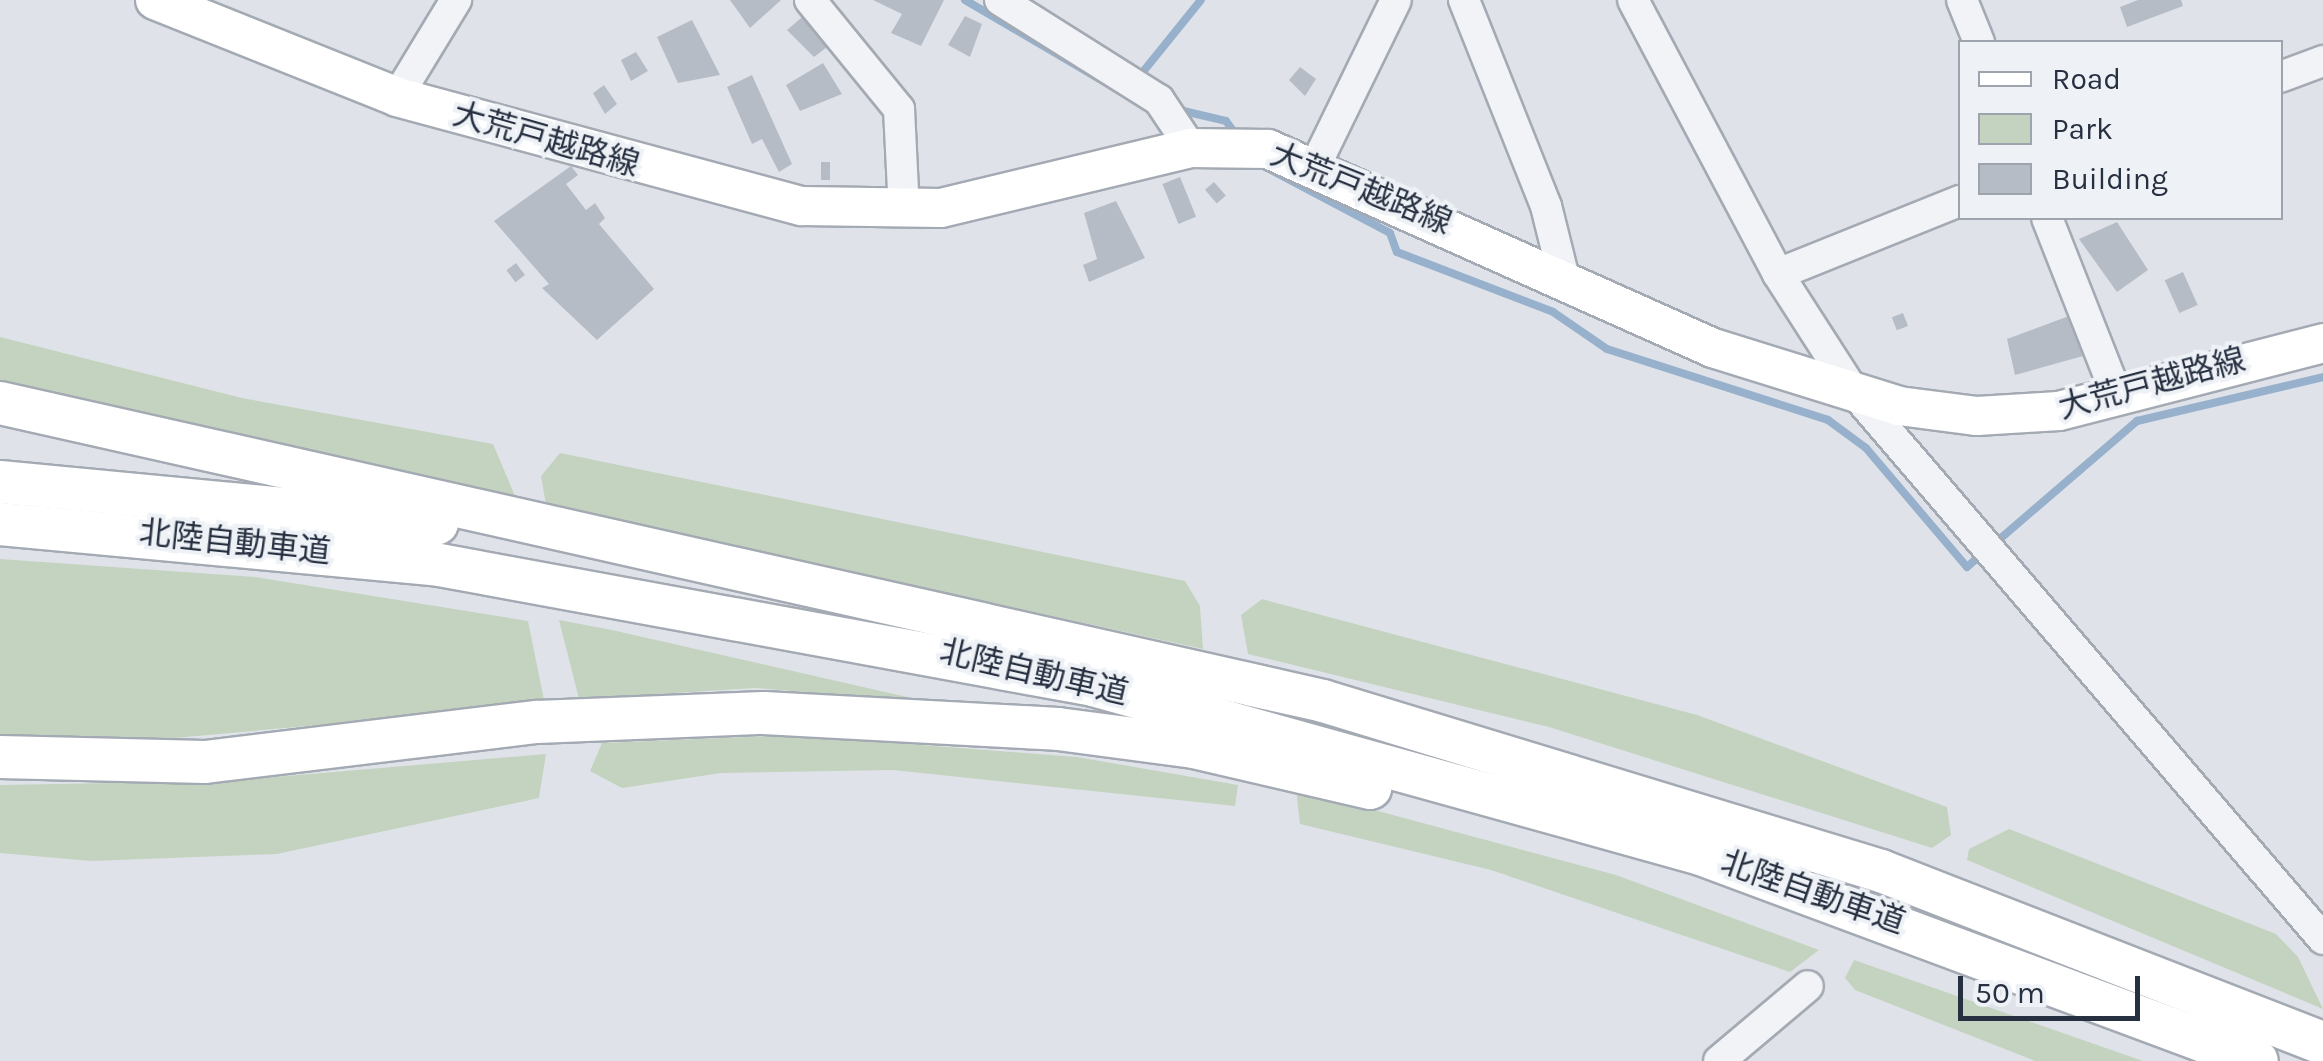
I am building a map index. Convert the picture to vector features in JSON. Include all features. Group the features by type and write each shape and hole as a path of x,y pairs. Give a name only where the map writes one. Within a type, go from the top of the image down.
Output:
{"highway":[{"name":"北陸自動車道","path":"0,402 892,600 1323,701 1643,796 2054,934 2323,1042"},
{"name":"北陸自動車道","path":"0,482 436,522 892,600"},
{"name":"北陸自動車道","path":"0,524 434,564 1093,684 1543,806 2036,972 2257,1061"},
{"name":"北陸自動車道","path":"0,757 205,762 660,714 1058,729 1194,746 1495,818 2036,972"}],"main road":[{"name":"大荒戸越路線","path":"155,0 397,96 763,198 904,210 1190,148 1250,146 1316,164 1713,348 1853,390 1977,416 2117,396 2323,343"}],"street":[{"path":"397,96 456,0"},
{"path":"810,0 900,109 904,210"},
{"path":"1000,0 1159,100 1190,148"},
{"path":"1316,164 1396,0"},
{"path":"1464,0 1546,206 1564,278"},
{"path":"1633,0 1778,274 1853,390 2323,939"},
{"path":"1962,0 1978,40"},
{"path":"2283,76 2323,61"},
{"path":"1778,274 1958,202"},
{"path":"2048,220 2117,396"},
{"path":"1719,1061 1808,986"}],"green space":[{"path":"0,337 242,398 493,444 518,503 0,390"},
{"path":"560,453 1185,581 1200,606 1203,649 546,505 541,476"},
{"path":"0,559 255,577 528,621 545,705 140,741 0,738"},
{"path":"1262,599 1697,715 1947,807 1951,835 1932,848 1549,727 1248,654 1241,615"},
{"path":"559,620 929,702 755,688 579,699"},
{"path":"792,735 1077,757 1238,785 1235,806 893,770 721,773 622,788 590,771 602,743"},
{"path":"546,754 539,798 277,854 91,861 0,853 0,785 228,781"},
{"path":"1296,789 1616,875 1819,950 1790,972 1491,870 1300,824"},
{"path":"2009,829 2276,934 2298,957 2323,1009 1967,860 1969,849"},
{"path":"1854,960 2143,1061 2035,1061 1855,990 1845,978"}],"building":[{"path":"730,0 781,0 750,28"},
{"path":"873,0 944,0 921,46 891,33 902,14"},
{"path":"2138,0 2181,0 2183,6 2127,27 2120,7"},
{"path":"808,12 835,41 814,57 787,30"},
{"path":"965,16 982,24 970,57 948,45"},
{"path":"692,20 720,75 678,83 657,37"},
{"path":"636,52 648,71 631,81 621,60"},
{"path":"823,63 842,94 800,111 786,85"},
{"path":"1300,67 1316,79 1305,96 1289,80"},
{"path":"752,75 792,164 779,172 762,139 752,144 727,87"},
{"path":"604,85 617,104 605,114 593,93"},
{"path":"821,162 830,162 830,180 821,180"},
{"path":"571,166 578,175 566,184 586,210 595,203 605,218 599,224 654,289 597,340 542,288 549,284 494,221"},
{"path":"1180,177 1196,217 1178,224 1162,184"},
{"path":"1214,182 1226,196 1217,203 1205,190"},
{"path":"1116,201 1145,258 1089,282 1083,265 1097,259 1084,213"},
{"path":"2117,222 2148,270 2117,292 2079,239"},
{"path":"516,263 525,275 515,282 506,270"},
{"path":"2183,272 2198,305 2179,313 2165,280"},
{"path":"1903,313 1908,326 1897,330 1892,317"},
{"path":"2069,316 2083,356 2015,375 2007,339"}],"waterway":[{"path":"965,0 1137,101"},
{"path":"1138,78 1201,0"},
{"path":"1175,109 1226,121 1237,136"},
{"path":"1258,163 1390,233 1397,252 1553,312 1607,349 1828,420 1866,448 1967,567 1983,553"},
{"path":"1994,544 2137,421 2323,377"}]}
